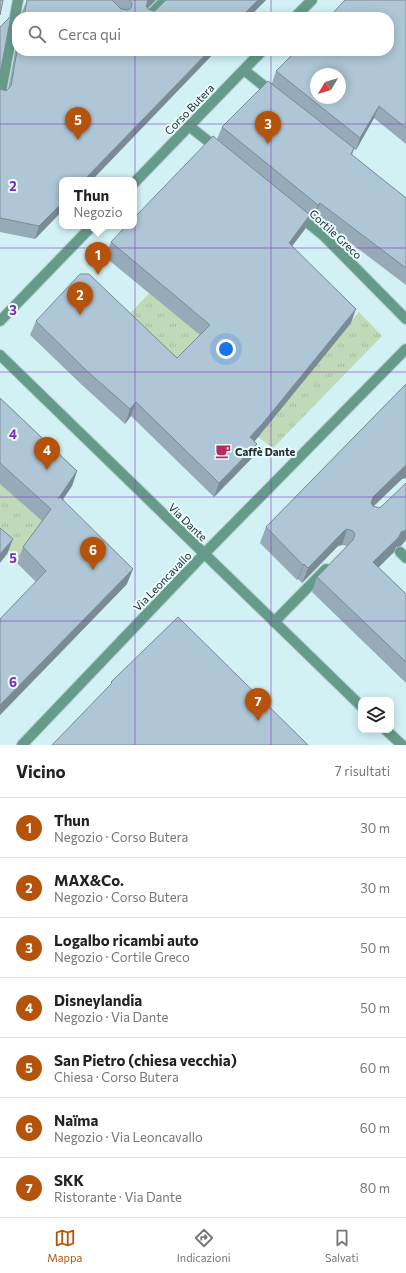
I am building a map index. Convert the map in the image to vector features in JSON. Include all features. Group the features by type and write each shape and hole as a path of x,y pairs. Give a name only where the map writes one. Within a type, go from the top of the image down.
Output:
{"street":[{"path":"15,12 18,0"},
{"path":"153,12 165,0"},
{"path":"300,12 312,0"},
{"path":"0,97 4,50 12,21"},
{"name":"Corso Butera","path":"137,180 257,56"},
{"path":"244,70 281,99"},
{"path":"189,126 226,156"},
{"name":"Cortile Greco","path":"286,205 323,235 406,319"},
{"path":"0,321 89,229"},
{"name":"Via Leoncavallo","path":"22,745 204,554 406,349"},
{"name":"Via Dante","path":"0,355 358,703"},
{"path":"274,622 333,562"},
{"path":"389,733 402,745"}],"green space":[{"path":"155,287 244,301 173,372 121,323"},
{"path":"359,312 382,336 273,448 258,437"},
{"path":"0,484 45,524 17,563 0,548"}],"building":[{"path":"0,0 3,0 0,15"},
{"path":"27,0 112,0 121,9 128,10 131,8 132,3 129,0 148,0 146,6 148,9 154,11 166,0 258,0 246,12 25,12"},
{"path":"345,0 406,0 406,128 379,106 360,138 317,104 346,104 346,68 310,68 310,98 276,71 291,56 394,56 394,12 334,12"},
{"path":"11,16 0,74 0,27"},
{"path":"16,56 204,56 87,177 59,177 59,206 39,226 0,218 0,89 6,91 11,86"},
{"path":"268,81 354,148 351,154 406,198 406,268 320,203 318,205 222,127"},
{"path":"213,136 310,215 289,243 356,309 250,437 257,444 219,483 136,402 130,409 87,371 36,321 80,274 89,274 177,358 210,325 111,242 123,229 137,229 137,215"},
{"path":"406,384 406,465 373,497 371,503 373,506 379,508 406,483 406,530 401,532 399,537 373,562 406,594 406,662 317,577 353,540 355,534 353,531 347,529 344,531 308,568 304,564 303,565 266,527"},
{"path":"0,398 77,471 58,499 60,497 133,569 0,705 0,619 46,571 23,547 51,509 0,463"},
{"path":"0,528 13,539 0,554"},
{"path":"178,617 308,745 52,745 112,683 111,682"}],"place":[{"name":"San Pietro (chiesa vecchia)","path":"78,140"},
{"name":"Logalbo ricambi auto","path":"268,144"},
{"name":"Thun","path":"98,275"},
{"name":"MAX&Co.","path":"80,315"},
{"name":"Caffè Dante","path":"223,451"},
{"name":"Disneylandia","path":"47,470"},
{"name":"Naïma","path":"93,570"},
{"name":"SKK","path":"258,721"}]}
